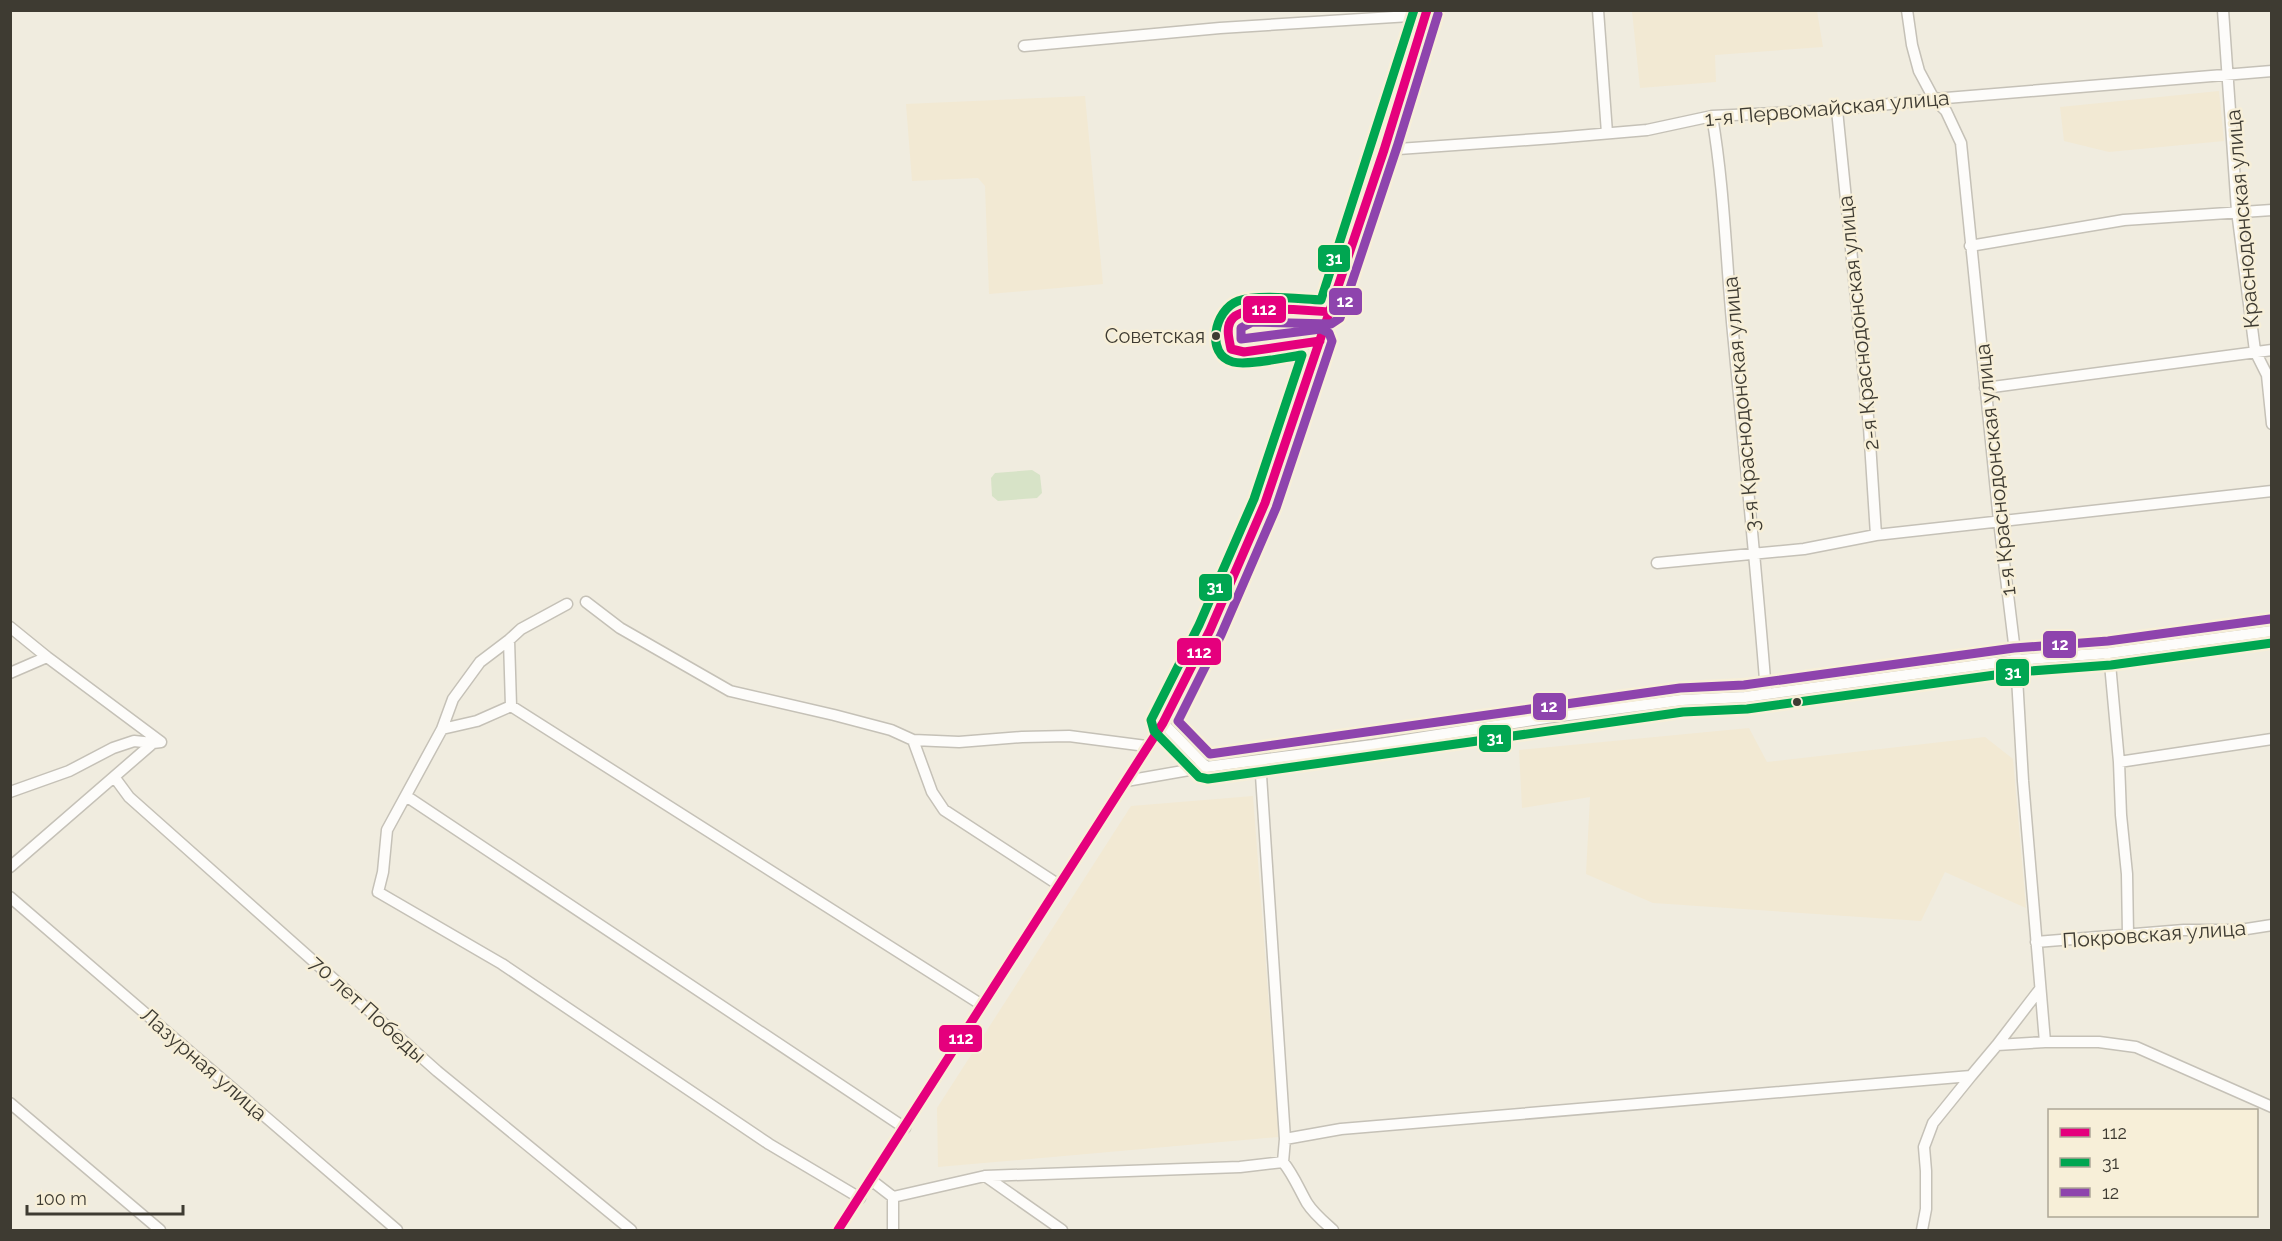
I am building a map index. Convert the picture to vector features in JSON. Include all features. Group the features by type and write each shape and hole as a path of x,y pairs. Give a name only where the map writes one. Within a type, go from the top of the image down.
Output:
{"street":[{"path":"1598,10 1607,133"},
{"name":"1-я Краснодонская улица","path":"1907,10 1912,45 1919,71 1934,99 1946,111 1961,143 1999,521 2016,660 2045,1042"},
{"name":"Краснодонская улица","path":"2223,10 2237,211 2254,351 2267,375 2271,424"},
{"path":"838,1230 1126,782 1146,746 1163,723 1210,630 1265,503 1384,150 1427,13 1220,28 1024,46"},
{"name":"1-я Первомайская улица","path":"1384,150 1647,130 1712,116 1837,110 1934,99 2271,71"},
{"name":"2-я Краснодонская улица","path":"1837,110 1869,427 1876,535"},
{"name":"3-я Краснодонская улица","path":"1712,116 1721,168 1766,692"},
{"path":"1970,246 2124,220 2271,210"},
{"path":"1320,341 1244,352 1231,349 1227,334 1229,323 1239,312 1251,310 1330,312"},
{"path":"1985,388 2271,350"},
{"path":"1657,563 1756,555 1804,549 1876,535 2271,491"},
{"path":"586,602 620,628 730,691 891,730 913,740 958,742 1069,736 1146,746"},
{"path":"567,604 521,628 480,662 453,699 442,729 387,830 383,872 378,892 502,964 769,1144 860,1198"},
{"path":"10,627 157,742"},
{"path":"1126,782 1206,767 1682,700 1745,697 1766,692 2016,660 2109,653 2271,631"},
{"path":"509,640 511,706"},
{"path":"2109,653 2127,874 2128,935"},
{"path":"10,673 47,657"},
{"path":"442,729 477,722 511,706"},
{"path":"511,706 982,1005"},
{"path":"1163,723 1206,767"},
{"path":"2119,762 2271,739"},
{"path":"913,740 932,792 944,810 1059,885"},
{"path":"10,792 69,771 113,748 134,741 157,742"},
{"path":"10,867 157,742"},
{"path":"1260,760 1285,1139 1283,1162 1308,1203 1320,1219 1334,1230"},
{"name":"70 лет Победы","path":"115,778 137,805 428,1064 631,1230"},
{"path":"406,796 905,1128"},
{"name":"Лазурная улица","path":"10,897 397,1230"},
{"name":"Покровская улица","path":"2036,942 2184,930 2240,930 2271,925"},
{"path":"1922,1230 1926,1209 1924,1148 1933,1123 2040,989"},
{"path":"1997,1045 2099,1042 2136,1047 2271,1107"},
{"path":"1285,1139 1341,1129 1971,1076"},
{"path":"10,1103 160,1230"},
{"path":"893,1197 985,1176 1240,1167 1283,1162"},
{"path":"985,1176 1062,1230"},
{"path":"871,1180 893,1197"},
{"path":"892,1230 893,1197"}],"shaded area":[{"path":"1632,11 1817,11 1823,47 1715,55 1716,82 1640,88"},
{"path":"2219,91 2224,141 2109,152 2064,141 2060,107"},
{"path":"1085,96 1103,284 989,294 985,186 978,178 912,181 906,104"},
{"path":"1749,728 1767,762 1985,737 2013,759 2026,908 1945,872 1921,921 1653,903 1586,874 1590,797 1522,808 1519,750"},
{"path":"1253,796 1279,1137 938,1167 937,1108 1131,806"}],"green space":[{"path":"1032,470 1040,475 1042,493 1037,498 998,501 992,496 991,478 995,473"}],"transit line":[{"name":"31","path":"1414,10 1321,300 1246,299 1230,306 1218,322 1216,342 1219,351 1224,358 1233,362 1257,362 1302,355 1254,499 1199,625 1151,720 1154,731 1199,777 1208,779 1683,712 1747,709 2017,672 2111,665 2272,643"},
{"name":"112","path":"838,1230 1163,723 1210,630 1265,503 1384,150 1427,10"},
{"name":"12","path":"1438,14 1340,318 1331,324 1252,322 1241,328 1241,339 1321,329 1329,333 1332,341 1276,508 1221,635 1178,721 1210,754 1680,688 1744,685 2014,648 2108,641 2270,619"},
{"name":"112","path":"1320,341 1244,352 1231,349 1228,329 1233,318 1240,313 1251,311 1279,309 1330,312"}],"place":[{"name":"Советская","path":"1216,336"}]}
